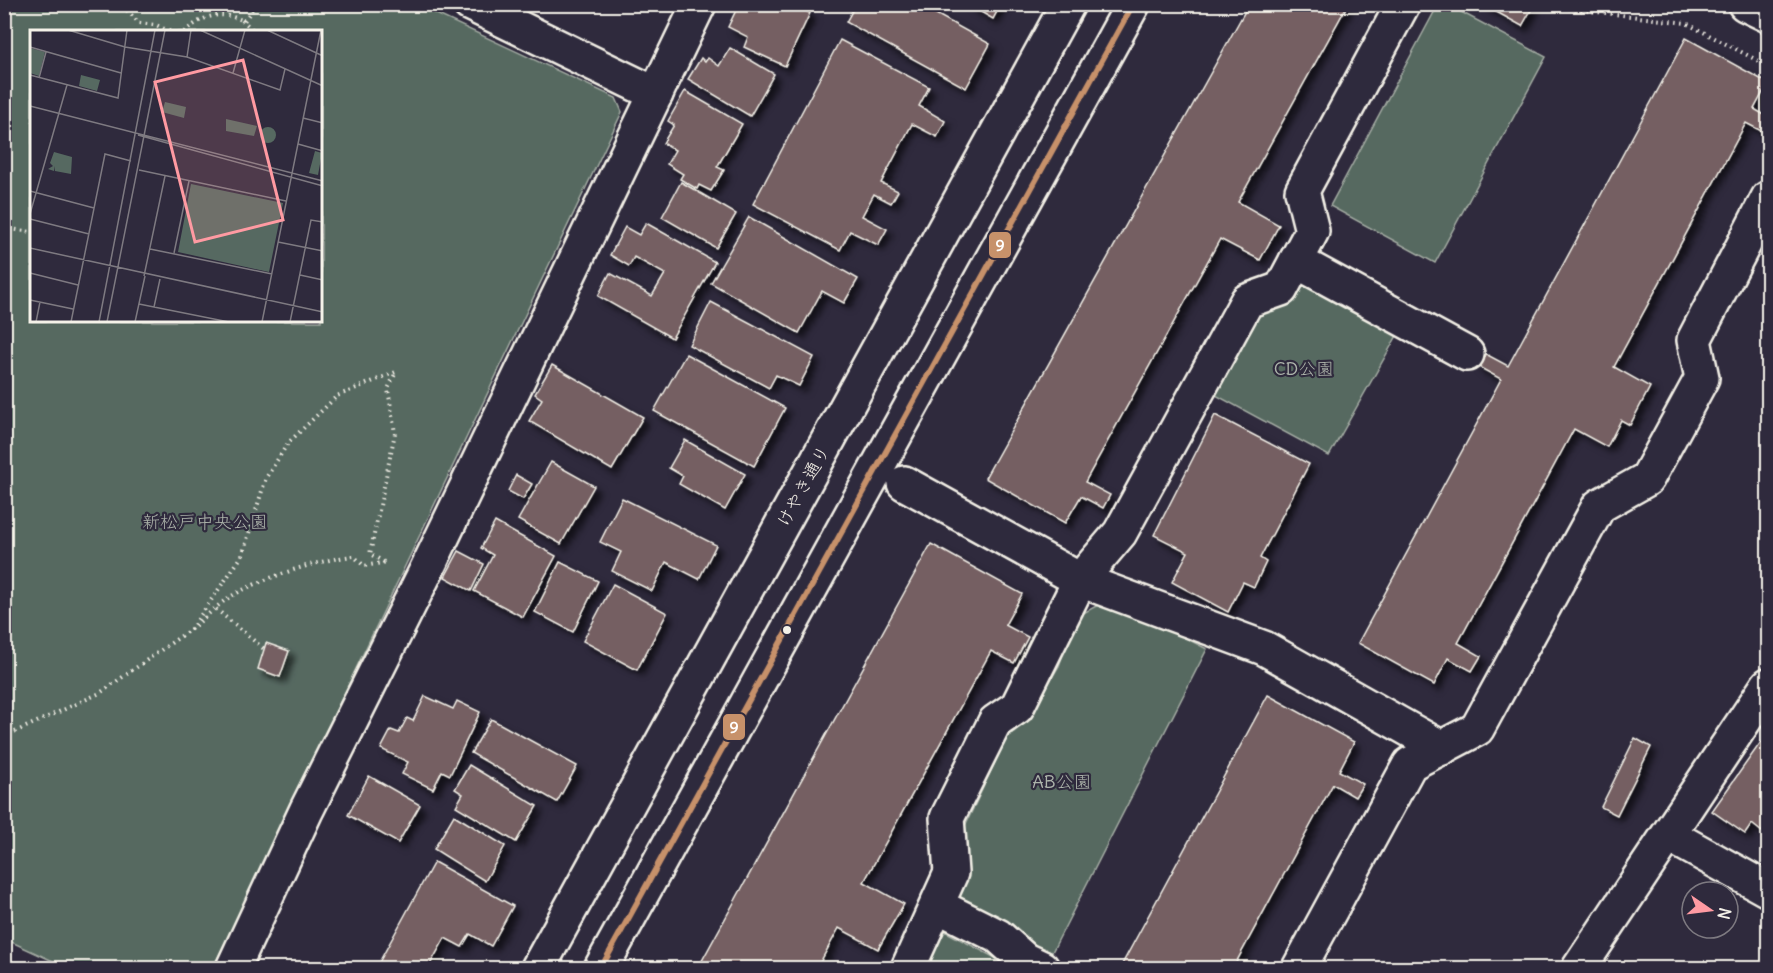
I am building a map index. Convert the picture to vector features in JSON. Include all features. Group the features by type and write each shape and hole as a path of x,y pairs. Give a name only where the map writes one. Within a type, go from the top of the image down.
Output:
{"street":[{"path":"470,4 656,94"},
{"path":"233,969 306,811 426,571 699,4"},
{"name":"けやき通り","path":"538,969 1068,4"},
{"path":"601,969 1133,4"},
{"path":"908,969 951,873 947,818 995,722 1017,707 1080,579 1120,533 1247,301 1281,289 1312,231 1302,191 1403,4"},
{"path":"1745,4 1768,15"},
{"path":"1299,969 1410,764 1477,729 1599,506 1647,479 1702,378 1694,340 1768,198"},
{"path":"1296,261 1467,354"},
{"path":"904,483 1080,579 1264,648 1442,748"},
{"path":"1579,969 1768,685"},
{"path":"1669,835 1768,890"},
{"path":"938,906 998,936 1025,960 1042,969"}],"path":[{"path":"244,21 256,4"},
{"path":"1558,4 1565,8 1686,23 1768,66"},
{"path":"123,6 139,23 156,25 167,30"},
{"path":"187,30 203,17 231,15 244,21 252,30"},
{"path":"4,228 30,232"},
{"path":"190,629 242,556 266,478 288,443 337,396 396,372 388,389 395,433 370,554 384,562 426,571"},
{"path":"4,737 100,693 190,629 230,597 258,584 333,558 354,556 364,566 384,562"},
{"path":"216,609 264,649"}],"green space":[{"name":"新松戸中央公園","path":"5,5 417,5 616,98 622,112 213,968 68,968 5,939"},
{"path":"1438,5 1448,5 1546,57 1435,263 1330,206"},
{"name":"CD公園","path":"1305,283 1399,332 1329,456 1212,393 1258,313 1288,304"},
{"name":"AB公園","path":"1098,605 1168,629 1207,649 1051,954 1019,939 959,898 968,877 964,828 1006,739 1026,721 1059,666 1076,617"},
{"path":"937,927 1003,962 1012,968 918,968"}],"building":[{"path":"739,4 790,4 810,13 785,66 744,47 748,37 728,27"},
{"path":"856,4 918,4 990,44 966,88 846,22"},
{"path":"967,4 1001,4 993,19"},
{"path":"1249,4 1348,4 1238,202 1279,225 1260,260 1220,239 1085,482 1110,495 1103,508 1081,496 1065,523 985,478"},
{"path":"1482,4 1533,4 1534,5 1522,26"},
{"path":"1686,38 1768,83 1754,109 1768,117 1767,134 1746,123 1614,367 1650,387 1630,425 1621,420 1607,447 1574,429 1458,643 1481,656 1472,671 1448,658 1434,685 1358,643 1501,379 1475,365 1482,352 1508,366"},
{"path":"840,40 929,87 919,106 945,121 937,137 912,124 881,183 898,191 891,203 874,194 862,216 887,229 878,245 850,231 840,250 753,204"},
{"path":"730,48 774,74 750,116 688,79 701,58 705,62 708,58 719,66"},
{"path":"685,91 742,124 717,167 724,170 711,191 699,185 697,189 680,179 683,174 667,164 675,150 663,143 674,125 668,121"},
{"path":"681,182 736,214 716,248 662,217"},
{"path":"749,217 858,279 844,303 822,291 799,333 711,283"},
{"path":"646,223 715,262 672,338 598,296 610,273 652,296 665,274 634,257 629,266 610,255 625,227 639,235"},
{"path":"711,302 814,357 799,386 776,375 769,388 689,345"},
{"path":"686,354 785,408 754,466 654,411"},
{"path":"552,365 643,417 612,470 529,421 542,399 535,394"},
{"path":"1215,415 1309,464 1260,558 1266,562 1254,587 1243,582 1228,612 1172,582 1188,552 1154,535"},
{"path":"685,440 745,474 725,510 679,484 683,476 669,468"},
{"path":"551,462 594,486 561,544 518,520"},
{"path":"516,475 532,484 523,499 508,491"},
{"path":"622,498 716,545 699,579 666,562 652,591 612,571 621,552 600,542"},
{"path":"495,522 556,556 523,617 474,591 493,555 481,548"},
{"path":"931,544 1022,594 1005,625 1028,637 1014,663 991,651 864,882 904,904 878,949 839,928 817,968 698,968"},
{"path":"459,551 484,564 471,591 445,577"},
{"path":"560,562 598,581 573,632 535,612"},
{"path":"613,584 667,613 637,670 583,641"},
{"path":"266,643 289,651 280,677 258,669"},
{"path":"1268,695 1354,742 1339,771 1363,784 1355,797 1333,784 1233,968 1120,968"},
{"path":"425,696 453,709 457,701 480,712 450,775 442,771 433,789 402,774 408,762 381,749 391,730 399,733 407,718 413,721"},
{"path":"491,719 577,766 557,802 471,753"},
{"path":"1635,738 1651,747 1617,815 1601,807"},
{"path":"1761,742 1768,747 1768,822 1762,832 1752,824 1745,834 1712,811"},
{"path":"469,765 537,806 516,842 456,806 463,794 455,789"},
{"path":"369,776 420,805 398,843 348,815"},
{"path":"454,815 505,846 485,881 434,849"},
{"path":"434,862 513,906 491,946 470,934 462,947 445,938 428,968 376,968"}],"transit line":[{"name":"9","path":"601,968 1133,4"}]}
